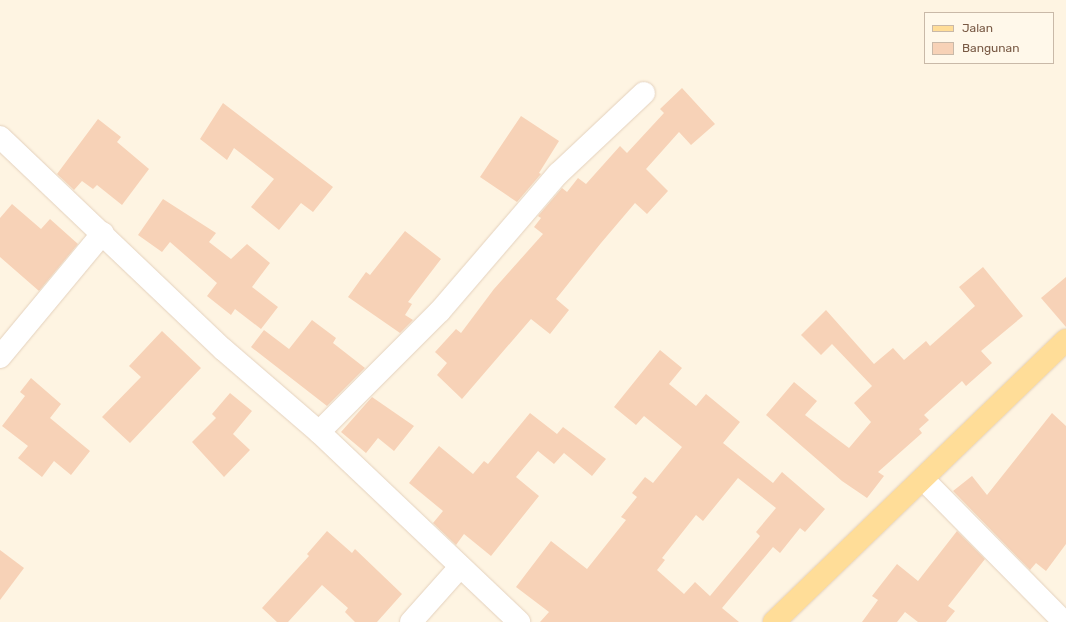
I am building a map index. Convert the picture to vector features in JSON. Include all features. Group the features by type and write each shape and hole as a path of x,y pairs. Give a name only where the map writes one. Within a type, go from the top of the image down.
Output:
{"main road":[{"path":"774,622 1066,340"}],"street":[{"path":"319,432 440,311 558,174 644,93"},
{"path":"0,137 103,233 224,350 319,432 519,622"},
{"path":"0,357 103,233"},
{"path":"923,479 1064,622"},
{"path":"411,622 460,567"}],"building":[{"path":"682,88 715,124 691,145 679,132 646,169 668,191 647,214 635,203 601,243 556,299 569,310 550,334 531,319 462,399 437,375 447,363 435,352 456,329 461,333 494,289 543,234 534,227 541,218 538,216 562,188 567,192 578,178 586,184 620,146 627,153 664,113 660,109"},
{"path":"223,103 333,187 313,212 301,203 279,230 251,207 274,179 234,148 227,160 200,139"},
{"path":"521,116 559,141 539,173 541,174 517,202 480,177"},
{"path":"98,119 121,137 117,142 149,169 122,205 97,185 93,189 82,181 74,190 57,174"},
{"path":"163,199 216,233 209,242 231,259 247,244 270,263 252,287 278,307 261,329 235,309 231,315 207,296 217,283 170,242 162,252 138,235"},
{"path":"12,204 41,229 50,219 78,244 39,291 0,257 0,218"},
{"path":"405,231 441,259 408,302 412,304 405,315 413,320 400,333 348,297 366,272 370,275"},
{"path":"983,267 1023,316 981,351 992,363 966,386 962,381 924,415 929,420 919,429 922,433 878,472 884,476 867,498 842,481 766,415 794,382 817,401 805,415 849,448 871,422 854,403 872,386 832,344 821,355 801,335 826,310 874,364 893,348 904,360 926,341 930,346 975,306 959,287"},
{"path":"1066,277 1066,327 1041,298"},
{"path":"312,320 336,338 333,343 365,368 327,406 251,347 264,330 289,349"},
{"path":"162,331 201,368 130,443 102,417 141,377 129,366"},
{"path":"660,350 682,368 669,384 696,406 706,394 740,422 723,443 773,483 782,472 825,509 805,532 800,528 780,553 773,547 722,608 739,622 540,622 549,612 516,587 551,541 587,569 626,520 621,517 637,497 632,493 645,477 653,483 682,447 644,416 636,425 614,407","holes":["738,478 776,508 756,532 760,536 710,596 695,582 684,594 657,570 665,560 662,558 696,515 703,521"]},
{"path":"31,378 61,404 50,418 90,451 71,475 54,461 42,477 18,458 28,446 2,426 25,396 20,392"},
{"path":"230,393 252,411 233,434 250,450 224,477 192,442 216,418 212,414"},
{"path":"372,397 414,426 394,451 378,438 366,453 341,432"},
{"path":"530,413 557,434 563,427 606,459 592,476 564,453 554,464 538,451 516,477 539,496 491,556 464,534 456,545 433,523 443,511 409,483 439,446 473,474 484,461 488,464"},
{"path":"1052,413 1066,426 1066,544 1046,571 1036,563 1030,570 953,491 972,476 987,495"},
{"path":"327,531 352,553 355,549 402,594 377,622 355,622 345,612 348,608 322,585 288,622 277,622 262,608 309,556 307,554"},
{"path":"957,531 985,559 948,606 955,611 946,622 918,622 905,612 897,622 862,622 878,600 872,596 897,564 918,581"},
{"path":"0,550 24,568 0,600"}]}
